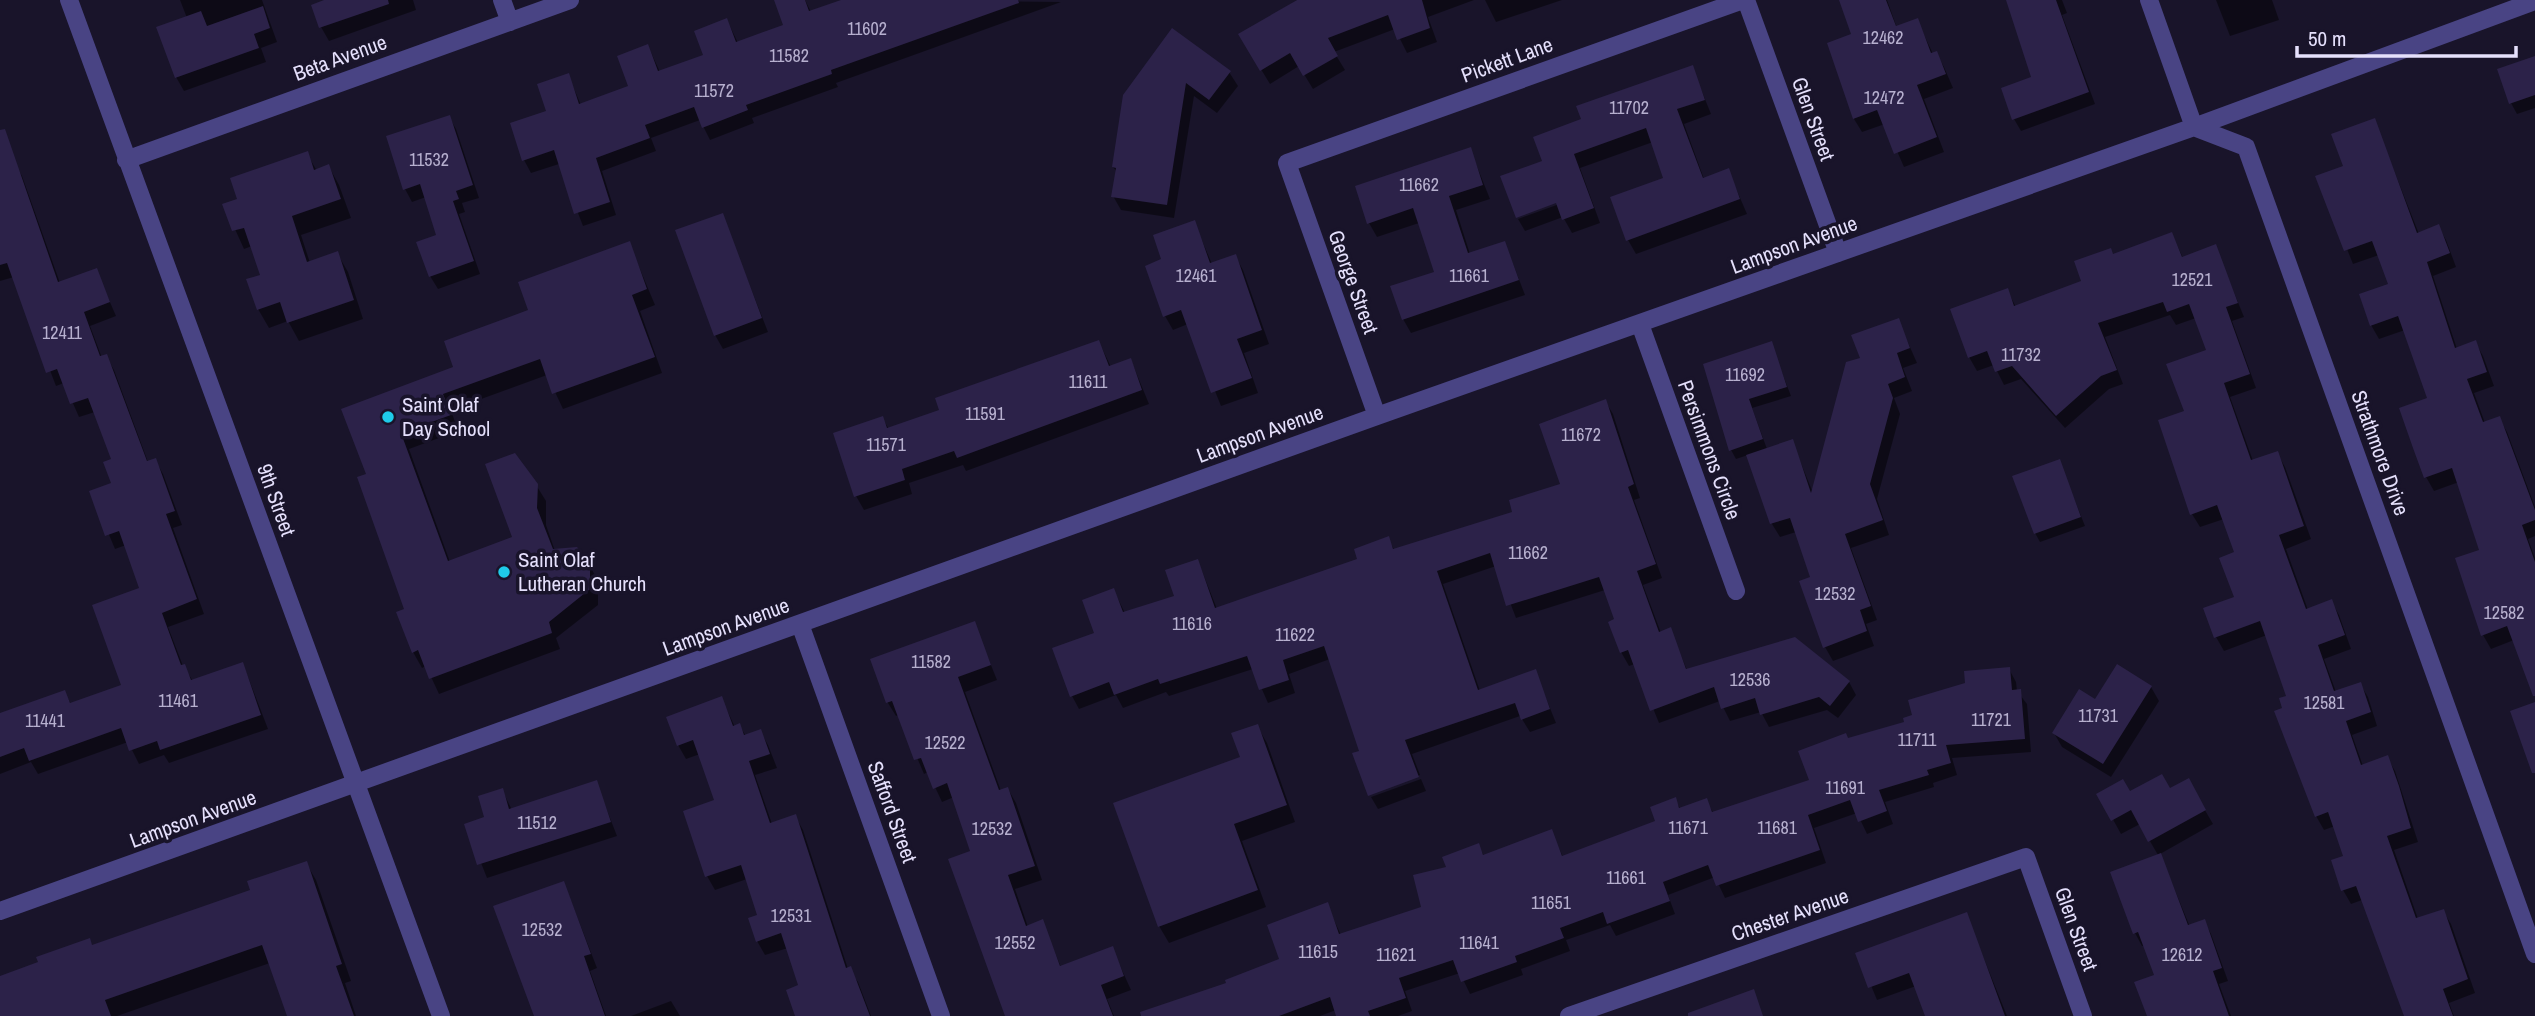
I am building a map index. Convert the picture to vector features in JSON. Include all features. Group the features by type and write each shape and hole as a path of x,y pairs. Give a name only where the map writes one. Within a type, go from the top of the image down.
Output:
{"street":[{"name":"9th Street","path":"69,0 442,1016"},
{"path":"502,0 510,22"},
{"name":"Beta Avenue","path":"126,160 570,0"},
{"name":"Pickett Lane","path":"1287,163 1745,0"},
{"name":"Glen Street","path":"1745,0 1838,254"},
{"path":"2148,0 2193,127"},
{"name":"Lampson Avenue","path":"0,911 1377,416 2193,127 2535,1"},
{"name":"Strathmore Drive","path":"2193,127 2246,147 2535,954"},
{"name":"George Street","path":"1287,163 1377,416"},
{"name":"Persimmons Circle","path":"1640,324 1736,591"},
{"name":"Safford Street","path":"800,624 941,1016"},
{"name":"Glen Street","path":"2026,857 2083,1016"},
{"name":"Chester Avenue","path":"1569,1016 1611,1009 2026,857"}],"building":[{"path":"324,0 388,0 389,4 319,28 311,5"},
{"path":"774,0 805,0 809,11 841,0 1018,0 1019,3 831,70 832,74 746,105 748,110 702,128 694,107 645,125 650,138 596,158 610,202 574,214 554,150 522,161 510,123 546,111 537,84 569,73 579,104 628,86 617,56 648,44 658,71 703,55 694,31 727,18 736,42 783,25"},
{"path":"1297,0 1422,0 1430,28 1397,40 1388,15 1328,38 1338,56 1303,76 1290,53 1260,71 1238,34"},
{"path":"1839,0 1886,0 1896,26 1918,18 1931,53 1937,51 1946,74 1917,85 1937,137 1894,154 1877,110 1853,119 1827,43 1851,34"},
{"path":"2006,0 2056,0 2089,92 2012,120 2001,88 2031,77"},
{"path":"263,6 270,28 254,34 259,48 175,78 156,27 201,11 207,26"},
{"path":"1172,28 1231,71 1209,100 1186,83 1167,205 1111,197 1116,168 1112,167 1123,95"},
{"path":"2535,56 2535,95 2509,104 2497,69"},
{"path":"1693,65 1705,100 1677,109 1703,178 1729,168 1740,199 1626,241 1610,197 1663,178 1646,128 1574,154 1594,208 1562,220 1556,203 1516,218 1500,176 1542,161 1533,137 1581,119 1576,106"},
{"path":"450,115 473,185 456,191 459,199 453,201 474,261 429,277 416,242 436,235 420,184 403,190 386,136"},
{"path":"2375,118 2417,233 2439,224 2450,253 2427,262 2455,348 2476,340 2487,372 2467,379 2483,422 2500,416 2535,510 2535,520 2522,525 2535,562 2535,696 2507,626 2481,636 2455,558 2479,550 2452,468 2424,478 2413,448 2399,408 2427,398 2398,316 2370,326 2359,294 2388,284 2372,241 2344,251 2315,176 2343,166 2331,134"},
{"path":"5,129 58,282 97,268 110,302 84,312 100,356 107,354 147,461 156,458 175,511 166,514 197,599 162,613 181,665 185,664 191,680 243,662 261,715 160,750 157,741 129,751 121,728 29,761 24,748 0,757 0,713 65,690 70,703 121,685 92,605 139,588 119,531 105,536 89,491 111,483 103,462 111,459 88,398 70,404 57,369 46,373 7,263 0,265 0,130"},
{"path":"1471,147 1483,185 1449,196 1468,253 1505,241 1519,280 1402,320 1390,286 1434,272 1413,208 1367,224 1355,186"},
{"path":"308,151 314,170 329,164 341,199 292,216 307,262 338,251 354,300 287,323 280,302 257,310 246,279 260,275 244,228 232,231 222,204 237,199 230,178"},
{"path":"723,213 762,318 714,336 675,230"},
{"path":"1195,220 1210,263 1236,254 1262,330 1237,339 1252,378 1211,393 1181,310 1163,317 1145,266 1161,259 1153,235"},
{"path":"2172,232 2182,257 2216,244 2238,303 2226,307 2250,374 2224,383 2251,460 2278,451 2304,526 2279,535 2306,609 2332,599 2345,635 2318,645 2334,691 2361,682 2371,712 2346,721 2361,765 2388,755 2411,828 2387,836 2416,918 2444,909 2468,979 2443,989 2453,1016 2404,1016 2356,886 2341,891 2331,860 2343,856 2328,812 2315,817 2274,711 2282,708 2279,698 2286,696 2260,621 2214,638 2203,608 2234,597 2219,558 2234,552 2217,505 2190,515 2158,420 2184,411 2166,364 2206,350 2189,304 2167,312 2163,302 2098,323 2117,370 2101,376 2056,416 2012,366 1995,372 1987,351 1968,358 1950,309 2008,288 2014,306 2081,281 2074,261 2111,248 2113,254"},
{"path":"630,241 647,289 632,295 655,357 552,394 540,359 443,394 451,415 401,433 448,561 512,537 485,464 515,453 538,484 537,508 553,549 577,547 590,563 590,589 549,622 552,633 429,679 418,650 412,653 396,612 404,609 357,477 366,474 341,409 453,367 444,341 528,310 518,282"},
{"path":"1899,318 1910,348 1897,353 1905,377 1888,384 1893,398 1870,484 1883,520 1845,534 1871,606 1860,610 1867,631 1823,648 1799,581 1810,577 1790,518 1770,524 1746,455 1793,439 1811,493 1846,362 1860,358 1851,335"},
{"path":"1099,340 1109,366 1131,358 1142,390 957,458 954,451 902,469 905,480 854,497 833,433 883,416 887,428 939,410 935,398"},
{"path":"1772,341 1787,387 1749,399 1763,439 1729,451 1703,364"},
{"path":"1606,399 1634,484 1628,487 1656,564 1637,571 1659,632 1671,627 1686,669 1795,637 1850,681 1830,706 1819,697 1760,715 1755,698 1721,709 1714,687 1650,711 1628,650 1620,653 1608,622 1614,619 1599,577 1506,606 1490,553 1437,571 1478,690 1536,669 1550,709 1521,720 1515,703 1405,740 1419,777 1368,796 1352,753 1359,751 1324,646 1283,660 1289,680 1259,690 1247,656 1160,684 1158,679 1114,695 1109,682 1070,697 1052,648 1094,633 1082,600 1114,588 1123,612 1174,596 1165,570 1198,559 1215,608 1357,559 1354,549 1389,536 1393,549 1512,512 1509,500 1560,484 1539,424"},
{"path":"2060,459 2081,517 2034,534 2012,476"},
{"path":"975,621 991,665 958,677 999,790 1008,787 1035,866 1008,875 1026,926 1043,919 1060,966 1113,946 1124,976 1101,985 1113,1016 1005,1016 948,859 970,851 947,783 933,789 921,758 914,760 892,701 886,703 870,659"},
{"path":"2117,664 2152,686 2103,764 2052,733 2079,689 2095,699"},
{"path":"2010,667 2012,690 2021,689 2025,739 1946,745 1951,763 1927,770 1929,775 1879,790 1887,811 1858,822 1850,800 1808,815 1820,850 1716,886 1708,865 1663,882 1670,901 1607,924 1603,912 1560,928 1564,938 1515,956 1517,962 1461,982 1453,960 1399,978 1406,998 1368,1011 1370,1016 1336,1016 1330,997 1279,1016 1141,1016 1140,1012 1226,983 1225,980 1279,959 1267,925 1328,902 1339,934 1421,907 1413,875 1446,867 1442,857 1479,843 1483,855 1552,829 1562,856 1655,821 1650,807 1676,797 1679,808 1707,798 1712,812 1809,780 1798,751 1846,733 1848,738 1904,722 1903,718 1912,715 1908,700 1965,683 1964,671"},
{"path":"722,696 733,726 740,723 744,735 761,729 770,754 749,761 770,823 796,814 846,968 851,966 870,1016 795,1016 786,990 798,985 781,933 756,942 748,918 757,915 741,865 705,877 683,811 714,800 693,740 677,746 666,717"},
{"path":"2535,702 2535,773 2532,773 2510,711"},
{"path":"1258,724 1287,805 1234,824 1258,890 1158,927 1113,803 1240,757 1231,733"},
{"path":"2162,774 2170,788 2189,778 2206,810 2148,842 2131,810 2111,821 2096,794 2123,779 2130,791"},
{"path":"597,780 611,822 477,865 464,824 484,817 478,796 503,788 509,809"},
{"path":"2161,853 2188,925 2205,919 2222,968 2213,971 2229,1016 2147,1016 2134,982 2154,975 2138,932 2133,934 2110,872"},
{"path":"307,861 342,964 336,966 354,1016 287,1016 262,945 105,1000 111,1016 0,1016 0,976 38,962 36,957 90,938 92,945 250,890 247,881"},
{"path":"564,881 591,954 584,956 605,1016 534,1016 493,906"},
{"path":"1967,912 2005,1016 1925,1016 1909,973 1868,988 1855,953"},
{"path":"1754,989 1763,1016 1688,1016 1688,1013"}],"place":[{"name":"Saint Olaf Day School","path":"388,417"},
{"name":"Saint Olaf Lutheran Church","path":"504,572"}]}
